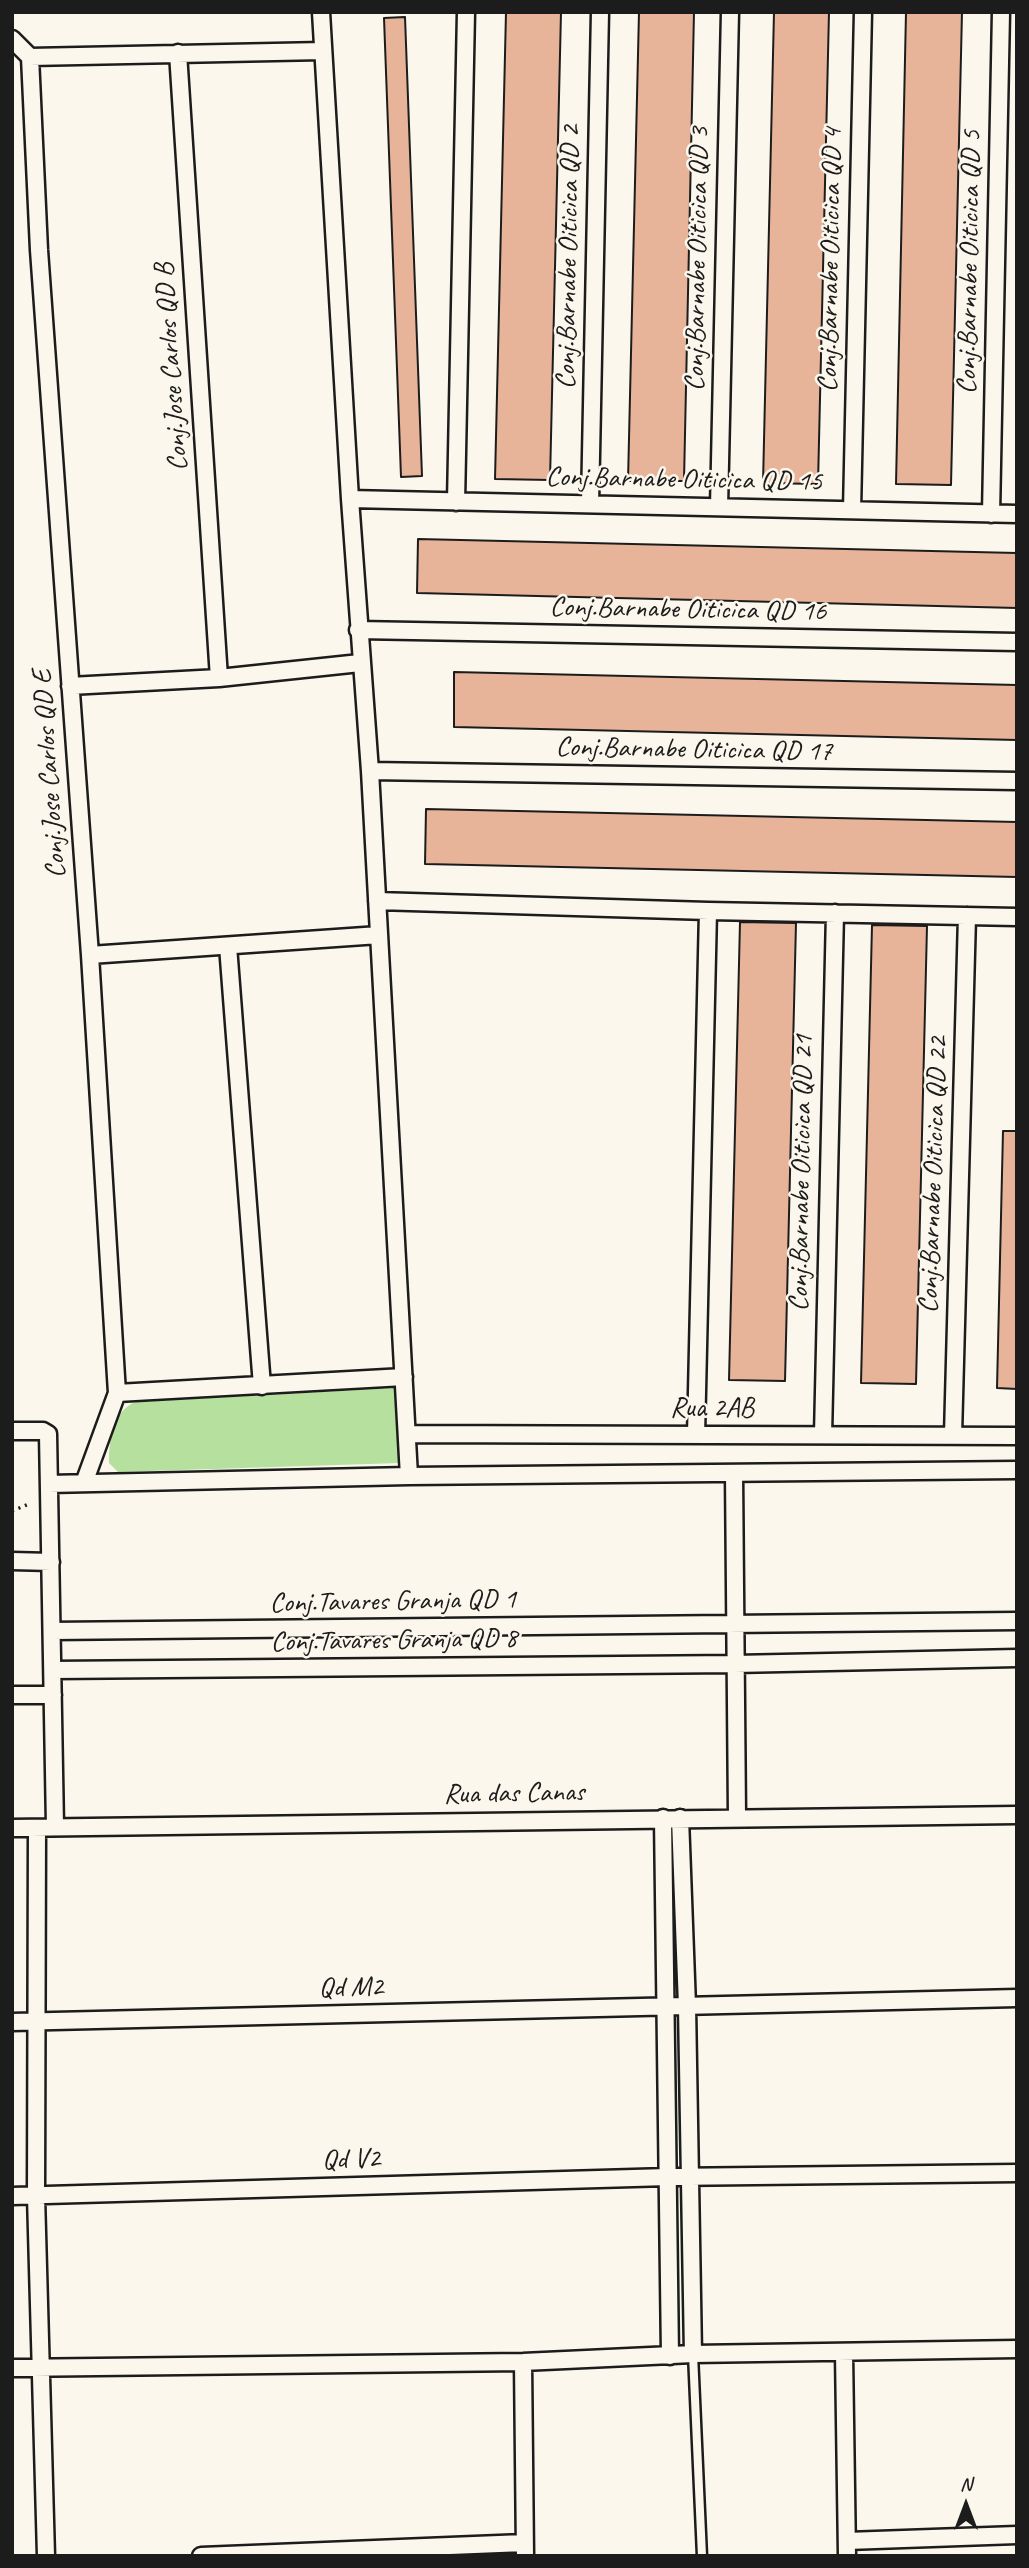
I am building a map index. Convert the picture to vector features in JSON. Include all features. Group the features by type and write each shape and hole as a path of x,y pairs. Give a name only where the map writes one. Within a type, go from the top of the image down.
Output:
{"street":[{"path":"321,12 360,663 370,771 408,1476"},
{"path":"456,502 466,12"},
{"name":"Conj.Barnabe Oiticica QD 2","path":"590,503 600,12"},
{"name":"Conj.Barnabe Oiticica QD 3","path":"719,508 730,12"},
{"name":"Conj.Barnabe Oiticica QD 4","path":"852,510 863,12"},
{"name":"Conj.Barnabe Oiticica QD 5","path":"991,514 1001,12"},
{"path":"12,39 30,57 323,51"},
{"name":"Conj.Jose Carlos QD B","path":"178,53 219,678"},
{"name":"Conj.Jose Carlos QD E","path":"30,57 39,250 90,954 117,1393 84,1483"},
{"name":"Conj.Barnabe Oiticica QD 15","path":"350,499 1017,514"},
{"name":"Conj.Barnabe Oiticica QD 16","path":"358,631 1017,642"},
{"path":"70,686 219,678 360,663"},
{"name":"Conj.Barnabe Oiticica QD 17","path":"370,771 1017,781"},
{"path":"377,901 708,911 1017,916"},
{"path":"696,1435 708,911"},
{"name":"Conj.Barnabe Oiticica QD 21","path":"823,1435 835,913"},
{"name":"Conj.Barnabe Oiticica QD 22","path":"953,1435 967,916"},
{"path":"90,954 379,935"},
{"path":"228,946 262,1387"},
{"path":"117,1393 404,1377"},
{"path":"12,1431 43,1431 48,1434 55,1827"},
{"name":"Rua 2AB","path":"407,1434 1017,1436"},
{"path":"49,1484 408,1476 1017,1470"},
{"path":"734,1473 737,1817"},
{"path":"12,1561 51,1562"},
{"name":"Conj.Tavares Granja QD 1","path":"52,1631 1017,1621"},
{"name":"Conj.Tavares Granja QD 8","path":"53,1670 735,1664 1017,1658"},
{"path":"12,1695 53,1695"},
{"name":"Rua das Canas","path":"12,1828 1017,1815"},
{"path":"663,1818 670,2356"},
{"path":"680,1818 687,2006 693,2354"},
{"path":"37,1828 36,2196 46,2556"},
{"name":"Qd M2","path":"12,2022 1017,1998"},
{"name":"Qd V2","path":"12,2196 668,2176 691,2178 1017,2173"},
{"path":"12,2368 523,2362 693,2354 1017,2349"},
{"path":"844,2353 847,2548 1017,2535"},
{"path":"201,2556 525,2549 523,2362"}],"lane":[{"path":"693,2354 702,2556"}],"green space":[{"path":"396,1388 399,1463 118,1472 109,1463 114,1427 122,1412 136,1402"}],"building":[{"path":"506,12 561,12 550,480 495,479"},
{"path":"639,12 694,12 684,481 628,481"},
{"path":"774,12 829,12 818,484 763,483"},
{"path":"906,12 962,12 951,485 896,484"},
{"path":"405,17 422,476 401,477 384,18"},
{"path":"418,539 1017,553 1017,608 417,593"},
{"path":"454,672 1017,685 1017,740 454,727"},
{"path":"426,809 1017,822 1017,877 425,864"},
{"path":"740,922 796,923 785,1381 729,1380"},
{"path":"872,925 927,926 916,1384 861,1383"},
{"path":"1003,1131 1017,1131 1017,1389 997,1388"}]}
